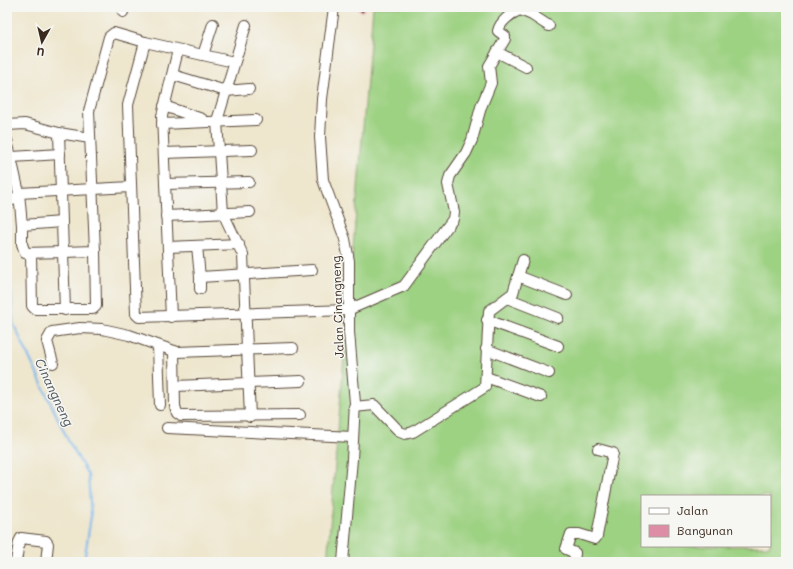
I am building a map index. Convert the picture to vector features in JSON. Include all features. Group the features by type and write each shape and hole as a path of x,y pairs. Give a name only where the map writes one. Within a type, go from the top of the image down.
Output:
{"street":[{"name":"Jalan Cinangneng","path":"334,7 322,99 320,137 321,166 328,193 347,249 349,261 348,310 354,407 343,562"},
{"path":"145,42 128,105 136,314 144,318 348,310 404,286 453,219 454,212 448,184 450,176 466,153 472,140 481,107 491,83 489,66 505,39 505,36 499,32 499,27 514,12 526,12 549,26"},
{"path":"203,55 213,24"},
{"path":"246,25 217,122 223,213 240,244 243,255 250,416"},
{"path":"31,254 32,306 35,309 93,309 96,306 90,103 109,37 114,33 178,50 234,62"},
{"path":"171,316 162,124 164,106 178,50"},
{"path":"497,52 526,67"},
{"path":"172,75 226,91 249,89"},
{"path":"164,106 206,121"},
{"path":"162,124 256,120"},
{"path":"7,125 25,124 90,138"},
{"path":"59,132 65,310"},
{"path":"7,140 19,193 22,244 25,253 95,251"},
{"path":"164,153 252,150"},
{"path":"12,157 60,154"},
{"path":"165,184 249,182"},
{"path":"19,193 131,187"},
{"path":"9,201 16,199 19,193"},
{"path":"166,216 250,212"},
{"path":"22,225 62,222"},
{"path":"168,247 240,244"},
{"path":"197,246 200,289"},
{"path":"354,407 374,405 400,432 405,434 413,432 485,387 487,320 489,311 513,292 523,260"},
{"path":"200,277 312,270"},
{"path":"518,276 567,295"},
{"path":"507,298 558,318"},
{"path":"487,320 558,346"},
{"path":"53,363 47,341 52,332 57,330 80,328 102,329 129,335 174,351 293,348"},
{"path":"158,346 160,405"},
{"path":"486,349 549,373"},
{"path":"174,351 175,406 177,413 181,416 300,415"},
{"path":"486,378 541,397"},
{"path":"175,386 301,381"},
{"path":"167,428 353,437"},
{"path":"574,562 575,553 566,550 571,534 579,534 595,539 597,536 613,453 598,449"},
{"path":"16,562 21,538 46,541 48,544 46,562"}],"green space":[{"path":"373,7 786,7 786,562 327,562"}],"building":[{"path":"355,7 366,7 362,12"}],"waterway":[{"name":"Cinangneng","path":"7,226 13,323 69,442 88,475 91,516 84,562"}]}
